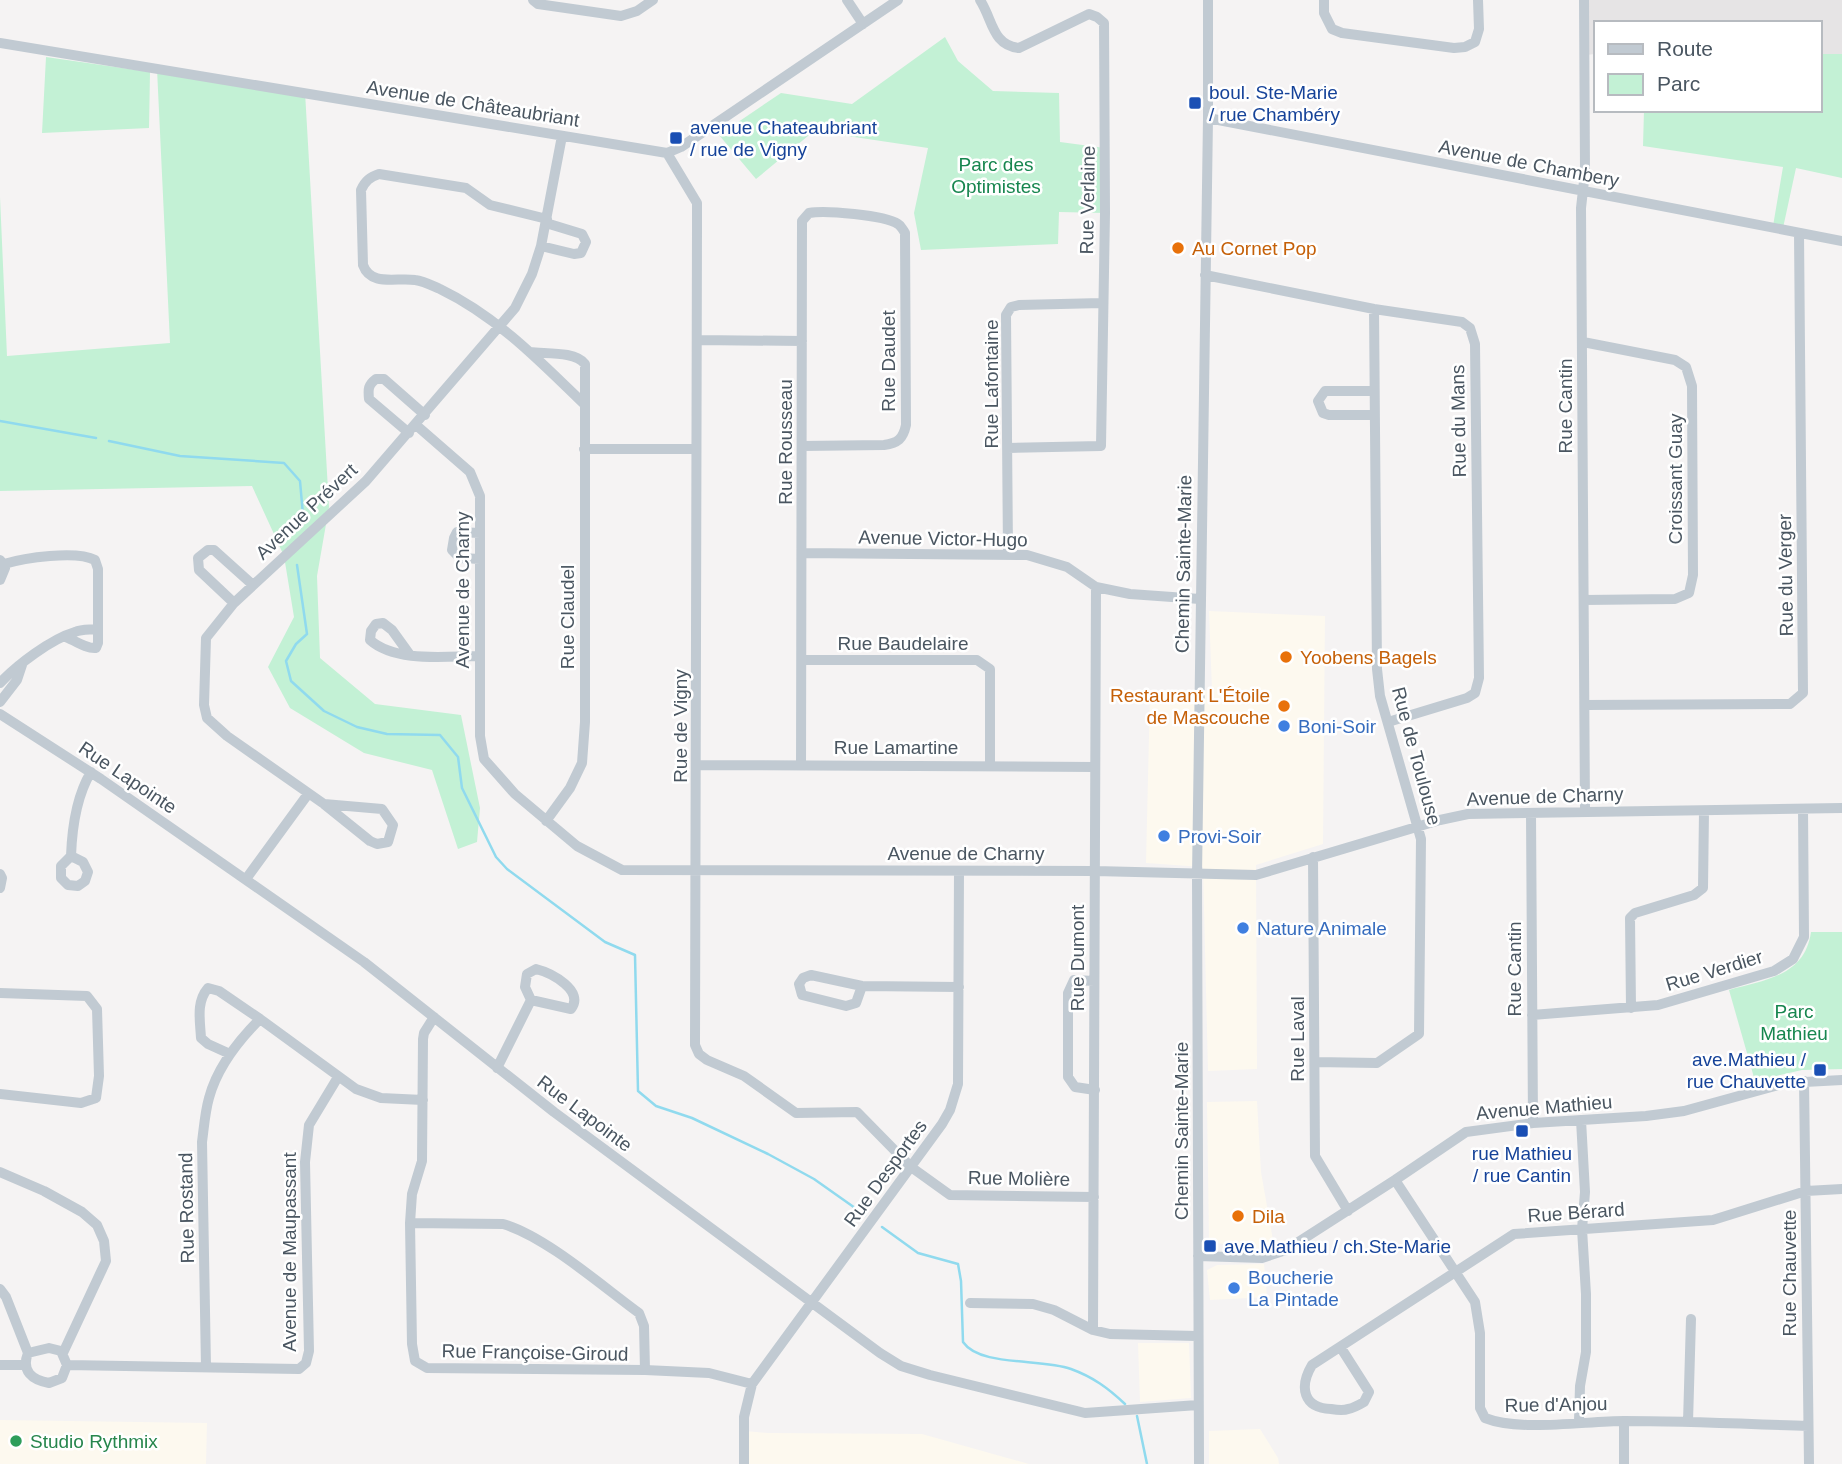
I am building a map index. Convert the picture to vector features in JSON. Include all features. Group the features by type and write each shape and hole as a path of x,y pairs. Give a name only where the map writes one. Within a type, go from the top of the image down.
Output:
{"street":[{"path":"533,0 538,4 621,16 637,11 653,0"},
{"path":"847,0 863,24"},
{"path":"667,153 681,147 898,0"},
{"name":"Rue Verlaine","path":"980,0 1001,42 1010,47 1019,48 1089,14 1104,23 1105,214 1101,446 1008,448"},
{"name":"Chemin Sainte-Marie","path":"1199,1464 1198,875 1208,0"},
{"path":"1324,0 1324,13 1332,29 1342,33 1454,48 1475,42 1479,29 1478,0"},
{"name":"Rue Cantin","path":"1584,0 1585,172 1582,189 1586,811"},
{"name":"Avenue de Châteaubriant","path":"0,43 667,153"},
{"name":"Avenue de Chambery","path":"1208,118 1842,241"},
{"name":"Avenue Prévert","path":"308,794 206,718 206,638 253,584 366,481 515,308 532,274 541,246 562,136"},
{"name":"Rue de Vigny","path":"667,153 697,203 698,765 695,1045 699,1054 744,1076 796,1113 857,1112 911,1167"},
{"path":"541,246 574,254 582,253 586,242 582,234 491,205 466,188 379,174 364,183 361,190 363,265 372,278 421,281 442,290 500,326 583,403"},
{"name":"Rue Rousseau","path":"801,765 802,221 809,213 822,211 882,219 899,225"},
{"name":"Rue Daudet","path":"802,446 896,444 904,436 905,233 899,225"},
{"name":"Rue du Verger","path":"1585,705 1790,704 1803,693 1799,233"},
{"name":"Rue du Mans","path":"1205,275 1374,309 1462,322 1470,328 1475,344 1479,678 1475,693 1468,698 1388,722"},
{"name":"Rue Lafontaine","path":"1008,553 1006,314 1011,307 1019,304 1102,303"},
{"name":"Rue de Toulouse","path":"1315,1062 1377,1063 1419,1034 1421,839 1380,696 1377,669 1374,309"},
{"path":"697,340 802,341"},
{"name":"Croissant Guay","path":"1583,342 1675,360 1686,367 1692,386 1693,548 1693,575 1689,593 1675,599 1584,600"},
{"name":"Rue Claudel","path":"530,352 581,359 585,364 585,722 582,763 570,788 546,821"},
{"name":"Avenue de Charny","path":"425,415 384,379 376,379 368,388 369,399 470,472 480,496 480,736 484,759 515,793 577,846 622,870 1096,871 1256,875 1468,814 1842,808"},
{"path":"1374,391 1325,391 1318,401 1323,413 1329,415 1374,415"},
{"path":"584,449 696,449"},
{"path":"480,533 457,533 452,550 460,558 480,559"},
{"path":"234,603 199,570 198,558 208,550 214,550 253,584"},
{"name":"Avenue Victor-Hugo","path":"803,553 1027,555 1067,567 1096,587 1130,594 1200,599"},
{"path":"0,580 5,573 2,562 81,555 95,560 98,569 99,643 96,649 89,649 64,636"},
{"name":"Rue Dumont","path":"1093,1330 1096,587"},
{"path":"0,683 64,636 97,629"},
{"path":"410,655 479,656"},
{"name":"Rue Baudelaire","path":"802,660 983,662 990,669 990,765"},
{"path":"0,702 16,680 22,665"},
{"name":"Rue Lapointe","path":"0,714 91,772 364,962 695,1218 901,1366 1085,1413 1198,1405"},
{"name":"Rue Lamartine","path":"698,765 1094,767"},
{"path":"71,856 72,837 84,785 91,772"},
{"path":"246,879 308,794 370,841 377,845 388,842 393,825 382,809 324,804"},
{"name":"Rue Verdier","path":"1532,1014 1658,1005 1774,971 1793,959 1804,937 1803,809"},
{"path":"1630,1008 1630,918 1635,912 1695,895 1703,888 1704,811"},
{"name":"Rue Cantin","path":"1531,814 1533,1123"},
{"name":"Rue Laval","path":"1313,857 1315,1156 1348,1212"},
{"name":"Rue Desportes","path":"744,1464 744,1417 752,1384 942,1124 955,1096 959,871"},
{"path":"0,874 0,888"},
{"path":"536,969 546,972 569,988 575,997 575,1004 571,1009 531,1000 525,987 527,974 536,969"},
{"path":"862,986 856,1003 846,1006 802,995 799,985 803,978 811,975 862,986 959,987"},
{"path":"1094,981 1074,980 1068,993 1068,1077 1075,1087 1095,1090"},
{"path":"230,1054 201,1038 201,996 208,988 219,991 356,1089 380,1098 422,1100"},
{"path":"0,992 87,996 97,1009 99,1076 96,1098 81,1103 0,1094"},
{"path":"498,1068 531,1000"},
{"name":"Rue Françoise-Giroud","path":"434,1017 423,1039 422,1161 412,1194 412,1344 415,1361 421,1366 434,1368 709,1373 752,1384"},
{"name":"Rue Rostand","path":"206,1367 202,1142 209,1095 230,1054 260,1019"},
{"name":"Avenue de Maupassant","path":"67,1365 299,1369 306,1363 309,1351 306,1174 309,1125 338,1077"},
{"name":"Avenue Mathieu","path":"1198,1256 1262,1258 1286,1250 1348,1212 1466,1132 1533,1123 1684,1111 1779,1084 1842,1080"},
{"name":"Rue Chauvette","path":"1804,1081 1809,1464"},
{"path":"1579,1422 1580,1386 1586,1352 1582,1229 1585,1192 1581,1121"},
{"name":"Rue Molière","path":"911,1167 950,1195 1094,1197"},
{"path":"0,1172 44,1191 82,1212 97,1225 104,1241 106,1261 63,1353"},
{"name":"Rue d'Anjou","path":"1395,1181 1475,1302 1480,1333 1480,1408 1485,1418 1496,1423 1624,1421 1808,1426"},
{"name":"Rue Bérard","path":"1341,1348 1369,1392 1364,1402 1346,1410 1323,1409 1314,1405 1304,1394 1304,1378 1312,1365 1514,1234 1713,1220 1806,1191 1842,1189"},
{"path":"411,1223 503,1224 539,1241 639,1313 644,1326 645,1370"},
{"path":"0,1289 6,1297 28,1353 25,1365 32,1377 49,1383 62,1378 67,1365 63,1353 44,1348 28,1353"},
{"path":"970,1303 1034,1304 1054,1310 1093,1330 1111,1334 1197,1336"},
{"path":"1688,1422 1691,1319"},
{"path":"0,1364 25,1365"},
{"path":"1624,1421 1624,1464"}],"shaded area":[{"path":"1585,0 1842,0 1842,54 1821,54 1821,21 1594,21 1594,54 1586,55"},
{"path":"1209,611 1325,616 1323,844 1256,865 1257,1069 1208,1071 1203,867 1146,863 1150,693 1212,690"},
{"path":"1257,1101 1261,1172 1274,1246 1254,1248 1209,1242 1207,1102"},
{"path":"1264,1264 1267,1297 1210,1300 1207,1270 1217,1265"},
{"path":"1138,1343 1189,1343 1191,1398 1140,1402"},
{"path":"0,1420 207,1423 206,1464 0,1464"},
{"path":"1260,1429 1279,1464 1209,1464 1209,1431"},
{"path":"745,1431 922,1434 1029,1464 745,1464"}],"green space":[{"name":"Parc des Optimistes","path":"945,37 958,61 993,91 1059,93 1060,142 1105,148 1105,213 1059,212 1058,244 921,250 914,213 928,148 814,131 756,179 719,135 781,93 852,104"},
{"path":"1821,54 1842,54 1842,178 1796,168 1783,228 1773,226 1783,167 1643,146 1644,112 1821,112"},
{"path":"46,57 150,72 149,128 42,133"},
{"path":"157,69 305,92 329,507 317,576 320,658 375,704 461,715 480,808 477,842 458,849 432,770 364,753 290,708 268,667 294,617 284,556 252,486 0,491 0,197 7,356 170,343"},
{"name":"Parc Mathieu","path":"1811,932 1842,932 1842,1069 1802,1070 1755,1081 1729,990 1769,979 1792,967 1807,947"}],"waterway":[{"path":"0,421 96,438"},
{"path":"109,441 180,456 284,463 300,481 303,515"},
{"path":"297,565 307,634 296,644 286,661 291,681 324,711 357,727 387,734 440,735 458,757 462,788 496,857 507,869 605,942 635,955 638,1091 656,1106 692,1118 814,1179 865,1215"},
{"path":"882,1227 918,1253 958,1264 963,1342 971,1350 997,1359 1071,1369 1100,1384 1125,1404"},
{"path":"1137,1416 1147,1464"}],"place":[{"name":"boul. Ste-Marie / rue Chambéry","path":"1195,103"},
{"name":"avenue Chateaubriant / rue de Vigny","path":"676,138"},
{"name":"Au Cornet Pop","path":"1178,248"},
{"name":"Yoobens Bagels","path":"1286,657"},
{"name":"Restaurant L'Étoile de Mascouche","path":"1284,706"},
{"name":"Boni-Soir","path":"1284,726"},
{"name":"Provi-Soir","path":"1164,836"},
{"name":"Nature Animale","path":"1243,928"},
{"name":"ave.Mathieu / rue Chauvette","path":"1820,1070"},
{"name":"rue Mathieu / rue Cantin","path":"1522,1131"},
{"name":"Dila","path":"1238,1216"},
{"name":"ave.Mathieu / ch.Ste-Marie","path":"1210,1246"},
{"name":"Boucherie La Pintade","path":"1234,1288"},
{"name":"Studio Rythmix","path":"16,1441"}]}
